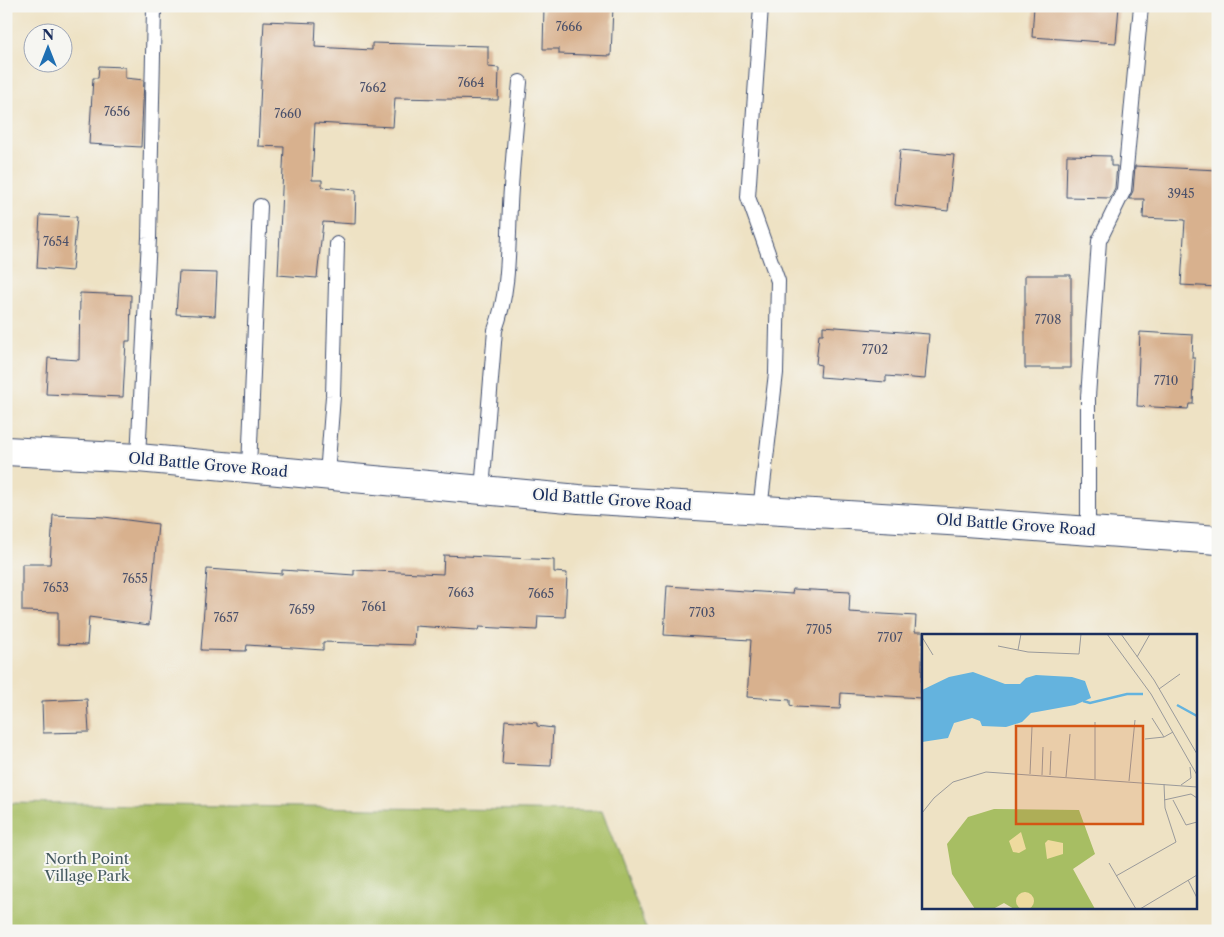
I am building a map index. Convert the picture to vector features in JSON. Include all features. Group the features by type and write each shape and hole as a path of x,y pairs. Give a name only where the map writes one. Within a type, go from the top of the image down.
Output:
{"street":[{"name":"Old Battle Grove Road","path":"6,451 138,458 578,499 1088,530 1218,540"}],"lane":[{"path":"760,510 776,374 778,281 748,197 761,6"},
{"path":"1088,530 1088,397 1099,241 1124,190 1141,6"},
{"path":"138,458 150,238 154,9"},
{"path":"482,490 495,330 503,308 507,275 513,152 520,82"},
{"path":"249,468 260,206"},
{"path":"327,475 333,396 337,244"}],"green space":[{"name":"North Point Village Park","path":"6,803 602,811 647,931 6,931"}],"building":[{"path":"544,6 613,6 611,56 559,54 559,49 543,49"},
{"path":"1034,6 1119,6 1116,43 1032,37"},
{"path":"264,21 316,23 315,47 372,50 372,43 488,46 488,67 499,68 498,100 395,98 393,127 315,123 312,180 322,180 322,187 356,190 355,224 323,222 317,278 278,275 284,147 258,146"},
{"path":"99,66 125,67 125,78 144,80 141,147 89,144 93,78 98,78"},
{"path":"900,150 954,155 948,211 895,205"},
{"path":"1067,155 1111,156 1111,166 1117,166 1115,188 1110,198 1066,197"},
{"path":"1135,166 1218,170 1218,287 1181,285 1185,220 1143,218 1144,199 1129,199 1133,191"},
{"path":"40,215 77,217 72,271 37,268"},
{"path":"179,272 217,273 215,316 176,314"},
{"path":"1025,275 1071,275 1071,368 1025,368"},
{"path":"80,293 131,295 130,341 126,341 123,397 46,394 48,358 79,360"},
{"path":"823,326 929,334 925,379 886,376 886,382 820,377 821,365 816,364 819,334 823,334"},
{"path":"1140,332 1193,335 1192,358 1195,358 1193,404 1189,404 1188,409 1137,406"},
{"path":"53,515 104,517 158,524 149,625 89,617 87,645 58,644 58,612 22,611 22,564 50,564"},
{"path":"444,555 554,560 554,572 567,573 565,617 538,616 537,630 479,627 478,630 415,626 414,645 323,642 323,650 247,645 246,651 201,650 207,569 282,574 282,570 354,575 354,570 443,574"},
{"path":"667,586 792,594 793,589 850,592 849,612 916,616 915,632 923,632 921,698 841,693 840,709 795,707 790,705 790,700 747,697 751,640 664,635"},
{"path":"87,699 89,732 43,733 42,701"},
{"path":"505,720 537,723 537,726 553,728 551,766 502,764"}]}
